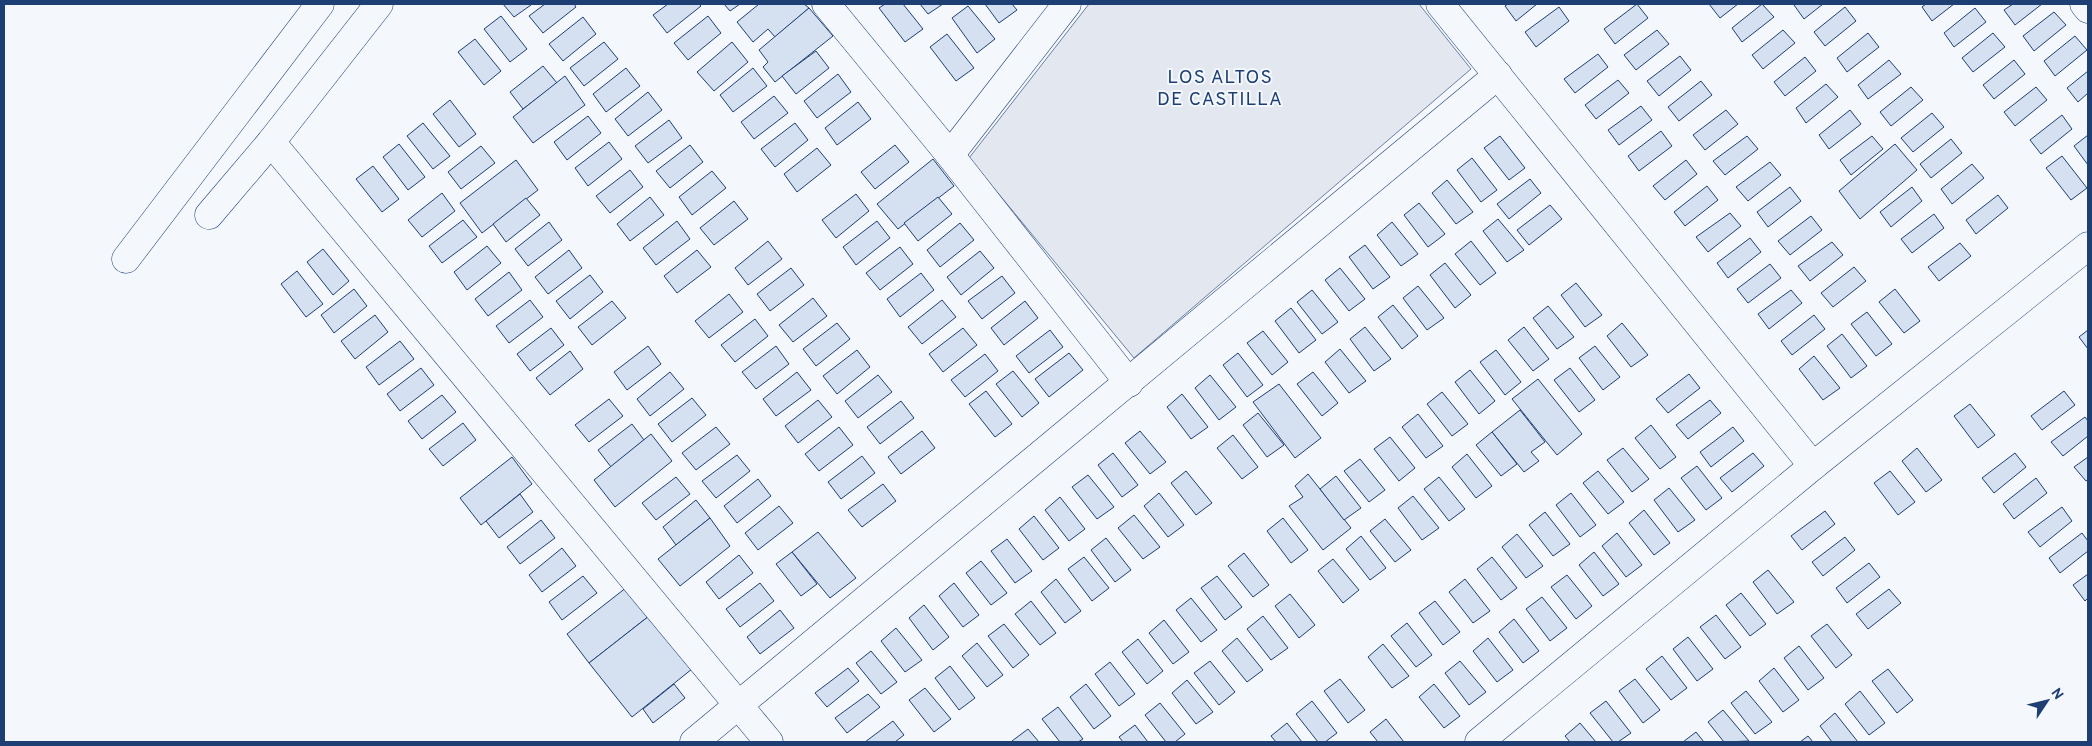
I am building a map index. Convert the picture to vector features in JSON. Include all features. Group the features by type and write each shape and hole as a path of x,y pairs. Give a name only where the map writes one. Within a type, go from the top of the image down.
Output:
{"street":[{"path":"126,259 320,4"},
{"path":"209,215 271,142 379,4"},
{"path":"826,4 950,155 1129,383"},
{"path":"950,155 1067,4"},
{"path":"1440,4 1813,466"},
{"path":"2084,4 2088,9"},
{"path":"694,742 1498,75"},
{"path":"271,142 769,742"},
{"path":"1479,742 1813,466 2088,246"}],"shaded area":[{"path":"1089,4 1419,4 1471,69 1134,358 969,158"}],"building":[{"path":"503,4 530,4 531,5 514,17"},
{"path":"545,4 574,4 576,7 543,33 529,16"},
{"path":"668,4 699,4 701,6 667,33 653,15"},
{"path":"724,4 740,4 730,11"},
{"path":"759,4 804,4 809,8 775,37 768,29 753,42 737,22"},
{"path":"885,4 903,4 923,29 905,42 879,8"},
{"path":"920,4 943,4 928,14"},
{"path":"985,4 1012,4 1017,10 999,23"},
{"path":"1508,4 1537,4 1516,21 1505,6"},
{"path":"1637,4 1648,18 1615,44 1604,29"},
{"path":"1709,4 1738,4 1720,18"},
{"path":"1762,4 1774,17 1742,42 1732,28"},
{"path":"1795,4 1823,4 1804,19"},
{"path":"1926,4 1954,4 1932,21 1922,7"},
{"path":"2013,4 2042,4 2015,25 2004,10"},
{"path":"968,6 995,39 977,53 952,18"},
{"path":"1559,7 1569,21 1536,47 1525,32"},
{"path":"1845,7 1856,21 1825,46 1814,32"},
{"path":"809,8 833,36 775,82 763,67 768,62 759,50"},
{"path":"1975,8 1986,22 1954,47 1944,33"},
{"path":"2054,12 2066,25 2034,51 2023,36"},
{"path":"501,16 527,49 510,62 484,29"},
{"path":"708,16 721,33 688,60 674,43"},
{"path":"583,17 596,34 563,61 549,44"},
{"path":"1657,30 1669,44 1636,70 1624,55"},
{"path":"1783,30 1795,43 1763,69 1752,55"},
{"path":"1868,33 1879,47 1847,72 1837,58"},
{"path":"1993,33 2005,47 1973,72 1962,58"},
{"path":"947,34 974,68 956,81 930,47"},
{"path":"2075,36 2087,50 2055,76 2044,61"},
{"path":"475,39 501,71 484,85 458,52"},
{"path":"604,42 618,59 584,86 570,68"},
{"path":"732,42 748,62 714,91 697,72"},
{"path":"816,51 829,68 796,94 782,76"},
{"path":"1598,54 1608,67 1575,93 1564,79"},
{"path":"1680,56 1691,70 1659,96 1647,81"},
{"path":"1805,57 1816,71 1785,96 1774,82"},
{"path":"1889,60 1901,74 1868,99 1858,85"},
{"path":"2014,60 2025,74 1994,99 1983,85"},
{"path":"543,66 557,83 523,109 510,92"},
{"path":"626,68 640,86 606,112 593,94"},
{"path":"753,68 767,86 733,112 720,95"},
{"path":"2088,71 2088,93 2078,102 2067,88"},
{"path":"838,74 851,92 817,118 804,101"},
{"path":"565,76 585,105 533,143 513,117"},
{"path":"1618,80 1629,93 1596,119 1585,105"},
{"path":"1701,81 1712,95 1679,121 1668,107"},
{"path":"1826,84 1838,97 1806,123 1796,108"},
{"path":"1911,87 1923,100 1891,126 1880,112"},
{"path":"2036,87 2047,100 2015,126 2004,112"},
{"path":"648,92 662,110 628,136 615,119"},
{"path":"774,96 788,113 754,139 741,122"},
{"path":"450,100 476,134 459,147 433,114"},
{"path":"858,102 871,119 837,145 825,128"},
{"path":"1641,106 1652,120 1619,145 1608,130"},
{"path":"1726,110 1738,124 1705,150 1693,135"},
{"path":"1850,110 1861,124 1829,149 1819,135"},
{"path":"1932,113 1944,127 1913,152 1901,138"},
{"path":"2062,115 2072,129 2041,154 2030,140"},
{"path":"588,116 601,133 567,160 554,142"},
{"path":"669,120 682,138 648,163 635,146"},
{"path":"423,123 450,156 433,169 407,136"},
{"path":"795,123 808,140 775,167 761,149"},
{"path":"1661,131 1672,146 1639,171 1628,156"},
{"path":"2088,135 2088,165 2074,146"},
{"path":"1500,136 1525,168 1509,180 1484,148"},
{"path":"1747,136 1758,149 1725,175 1713,161"},
{"path":"1872,136 1883,149 1851,175 1840,160"},
{"path":"1951,139 1962,153 1931,178 1920,164"},
{"path":"609,142 622,159 588,186 575,168"},
{"path":"399,144 425,177 408,190 383,157"},
{"path":"1895,144 1917,170 1860,219 1839,191"},
{"path":"690,145 703,162 670,188 656,171"},
{"path":"895,145 909,162 875,189 861,172"},
{"path":"481,146 495,163 461,189 448,172"},
{"path":"817,148 831,165 797,192 784,174"},
{"path":"2062,156 2087,188 2071,200 2046,168"},
{"path":"1472,158 1497,190 1481,202 1457,170"},
{"path":"933,159 954,186 898,229 877,204"},
{"path":"516,160 538,190 482,233 460,203"},
{"path":"1686,160 1697,174 1665,200 1653,186"},
{"path":"1770,162 1781,175 1748,201 1736,187"},
{"path":"1972,164 1984,178 1952,204 1941,189"},
{"path":"373,166 399,199 382,212 356,179"},
{"path":"630,170 643,187 610,213 596,196"},
{"path":"712,171 726,188 692,215 679,197"},
{"path":"1530,179 1541,193 1509,219 1497,204"},
{"path":"1447,180 1473,212 1456,224 1432,193"},
{"path":"1707,186 1718,200 1685,226 1674,212"},
{"path":"1790,187 1801,201 1768,227 1757,212"},
{"path":"1912,187 1922,201 1891,227 1880,212"},
{"path":"442,193 455,211 422,237 408,220"},
{"path":"856,194 869,211 836,238 822,220"},
{"path":"1998,195 2008,208 1976,234 1966,220"},
{"path":"650,197 664,215 630,241 617,224"},
{"path":"938,197 952,214 918,241 904,223"},
{"path":"526,198 540,215 506,242 493,224"},
{"path":"734,201 748,219 714,245 700,228"},
{"path":"1419,203 1445,234 1428,247 1404,215"},
{"path":"1550,205 1562,219 1529,245 1517,230"},
{"path":"1730,213 1741,226 1708,252 1696,237"},
{"path":"1934,214 1944,228 1912,253 1901,239"},
{"path":"1811,216 1822,230 1790,255 1778,241"},
{"path":"1498,219 1524,250 1507,262 1483,231"},
{"path":"463,220 477,237 442,263 429,246"},
{"path":"677,221 690,239 656,265 643,248"},
{"path":"877,221 890,238 856,265 843,247"},
{"path":"549,222 562,240 528,266 515,249"},
{"path":"1392,222 1418,254 1401,266 1377,235"},
{"path":"960,223 974,240 940,267 927,250"},
{"path":"1750,238 1761,252 1728,278 1717,263"},
{"path":"768,241 782,259 748,285 735,268"},
{"path":"1471,241 1496,273 1480,285 1455,254"},
{"path":"1832,242 1843,255 1810,281 1798,266"},
{"path":"1960,243 1971,256 1939,281 1928,267"},
{"path":"1365,245 1390,277 1373,289 1349,257"},
{"path":"487,246 501,263 467,290 454,272"},
{"path":"900,247 913,264 880,290 866,273"},
{"path":"323,249 349,281 333,295 307,262"},
{"path":"569,250 582,268 548,294 535,277"},
{"path":"697,250 711,267 677,293 664,276"},
{"path":"980,251 994,268 961,295 947,277"},
{"path":"1445,263 1471,295 1455,308 1430,275"},
{"path":"1770,264 1781,278 1748,303 1737,289"},
{"path":"1854,267 1866,281 1833,307 1821,293"},
{"path":"791,268 804,285 770,311 757,294"},
{"path":"1340,268 1365,299 1349,311 1325,280"},
{"path":"297,271 323,304 306,317 281,284"},
{"path":"509,272 522,290 488,316 475,299"},
{"path":"921,273 934,290 900,317 887,299"},
{"path":"590,275 603,292 570,319 556,301"},
{"path":"1002,276 1015,293 982,319 968,301"},
{"path":"1576,283 1602,315 1585,327 1561,295"},
{"path":"1418,286 1444,318 1427,330 1403,298"},
{"path":"354,289 367,306 334,333 321,315"},
{"path":"1895,289 1920,321 1904,333 1879,302"},
{"path":"1312,290 1338,322 1322,334 1297,302"},
{"path":"1791,290 1802,303 1769,329 1758,314"},
{"path":"729,294 743,312 709,338 695,321"},
{"path":"813,298 827,316 793,342 779,325"},
{"path":"530,300 543,317 509,343 496,326"},
{"path":"942,300 956,317 922,344 908,327"},
{"path":"612,301 626,318 592,345 578,327"},
{"path":"1025,301 1038,318 1004,345 991,328"},
{"path":"1393,305 1418,336 1402,349 1378,317"},
{"path":"1548,306 1574,337 1557,349 1533,318"},
{"path":"1291,308 1316,340 1299,353 1275,321"},
{"path":"1867,312 1892,344 1876,356 1851,324"},
{"path":"375,315 388,332 355,359 341,341"},
{"path":"1814,315 1825,329 1792,355 1781,341"},
{"path":"755,319 768,336 735,362 721,345"},
{"path":"837,323 850,339 816,366 803,349"},
{"path":"1622,323 1648,355 1631,367 1607,336"},
{"path":"1365,327 1391,359 1374,371 1350,339"},
{"path":"1524,327 1549,359 1533,371 1508,340"},
{"path":"551,328 564,345 530,371 517,354"},
{"path":"963,328 977,345 943,372 929,354"},
{"path":"1050,330 1063,347 1029,373 1016,356"},
{"path":"2088,330 2088,349 2079,337"},
{"path":"1263,331 1288,362 1272,375 1247,343"},
{"path":"1842,334 1867,366 1851,378 1827,346"},
{"path":"400,341 414,359 379,385 366,367"},
{"path":"648,346 661,364 627,390 614,372"},
{"path":"776,346 789,364 756,389 742,372"},
{"path":"1595,346 1620,377 1603,390 1579,358"},
{"path":"1340,349 1366,381 1349,393 1325,362"},
{"path":"857,350 870,367 837,394 823,376"},
{"path":"1496,350 1521,382 1505,395 1480,362"},
{"path":"570,351 583,369 550,395 536,378"},
{"path":"1069,353 1083,370 1049,397 1035,379"},
{"path":"1238,353 1263,385 1247,397 1223,365"},
{"path":"985,354 998,371 965,397 951,380"},
{"path":"1814,356 1840,388 1823,400 1799,369"},
{"path":"421,368 434,385 400,411 387,394"},
{"path":"1570,368 1595,400 1579,412 1554,380"},
{"path":"1470,370 1495,401 1479,414 1455,382"},
{"path":"1013,371 1039,403 1022,417 996,384"},
{"path":"670,372 684,389 650,416 637,399"},
{"path":"797,372 811,390 776,416 763,399"},
{"path":"1313,372 1338,403 1322,416 1297,384"},
{"path":"1689,374 1700,388 1668,413 1656,399"},
{"path":"878,375 892,392 858,418 845,401"},
{"path":"1210,375 1236,407 1219,420 1195,388"},
{"path":"1538,379 1582,434 1557,455 1512,399"},
{"path":"1279,384 1321,438 1295,458 1253,402"},
{"path":"986,391 1012,424 995,437 969,404"},
{"path":"2064,391 2075,405 2042,430 2031,416"},
{"path":"1442,392 1468,424 1452,436 1427,404"},
{"path":"1182,394 1208,427 1191,439 1167,407"},
{"path":"442,395 456,412 422,439 408,421"},
{"path":"692,398 706,415 672,442 658,424"},
{"path":"609,399 623,416 589,442 575,425"},
{"path":"818,400 832,417 798,443 785,426"},
{"path":"1710,400 1721,413 1688,439 1676,425"},
{"path":"901,401 914,418 880,444 867,427"},
{"path":"1970,404 1995,435 1978,448 1954,416"},
{"path":"1520,410 1545,442 1531,452 1539,461 1524,472 1492,432"},
{"path":"1258,413 1284,445 1267,457 1243,425"},
{"path":"1418,414 1443,446 1426,458 1402,427"},
{"path":"2085,417 2088,421 2088,436 2063,456 2051,442"},
{"path":"463,423 476,440 443,466 429,449"},
{"path":"632,424 644,440 611,467 598,450"},
{"path":"1651,425 1676,457 1660,469 1635,438"},
{"path":"716,427 730,444 696,470 682,453"},
{"path":"839,427 853,445 819,471 805,454"},
{"path":"1733,427 1744,441 1711,467 1700,452"},
{"path":"922,431 935,448 901,474 888,457"},
{"path":"1140,431 1166,462 1150,474 1125,443"},
{"path":"1492,432 1517,464 1501,476 1476,445"},
{"path":"651,434 672,461 615,507 594,480"},
{"path":"1233,435 1258,467 1242,479 1217,448"},
{"path":"1390,437 1415,468 1399,481 1374,449"},
{"path":"1623,448 1649,479 1632,492 1607,460"},
{"path":"1917,448 1942,480 1926,492 1902,461"},
{"path":"1113,453 1138,485 1122,497 1098,465"},
{"path":"1753,453 1764,466 1732,492 1720,478"},
{"path":"2015,453 2026,467 1994,493 1982,478"},
{"path":"1467,454 1492,486 1476,498 1452,467"},
{"path":"737,455 750,471 716,498 702,481"},
{"path":"862,456 875,473 841,499 828,482"},
{"path":"512,457 532,484 481,525 460,498"},
{"path":"2088,457 2088,480 2086,481 2074,467"},
{"path":"1360,459 1385,490 1369,502 1344,471"},
{"path":"1697,466 1722,498 1706,510 1681,478"},
{"path":"1186,471 1212,503 1196,515 1171,483"},
{"path":"1598,471 1624,502 1608,514 1583,483"},
{"path":"1890,471 1915,502 1898,515 1874,483"},
{"path":"1308,474 1351,528 1323,550 1289,506 1303,497 1295,486"},
{"path":"1088,475 1114,507 1097,519 1072,487"},
{"path":"1336,476 1361,508 1344,520 1320,489"},
{"path":"676,477 690,494 656,520 642,503"},
{"path":"1439,477 1465,509 1449,521 1424,489"},
{"path":"2036,478 2047,493 2014,519 2003,504"},
{"path":"758,479 771,496 737,523 724,506"},
{"path":"883,484 896,501 862,527 848,510"},
{"path":"1669,488 1695,520 1678,532 1654,500"},
{"path":"1159,493 1184,525 1168,537 1144,506"},
{"path":"1571,493 1596,525 1580,537 1556,505"},
{"path":"520,494 533,512 499,538 486,521"},
{"path":"1413,496 1439,528 1422,540 1398,508"},
{"path":"1060,497 1085,529 1069,541 1045,510"},
{"path":"696,500 710,518 676,545 663,527"},
{"path":"779,506 793,523 758,550 745,533"},
{"path":"2062,507 2072,521 2040,547 2028,532"},
{"path":"1644,510 1670,543 1654,555 1629,523"},
{"path":"1825,511 1835,524 1802,550 1791,536"},
{"path":"1545,512 1570,544 1553,556 1529,525"},
{"path":"1134,515 1160,547 1143,559 1118,528"},
{"path":"1034,516 1059,548 1043,560 1019,529"},
{"path":"710,518 730,546 680,586 658,559"},
{"path":"1283,518 1308,550 1291,563 1267,531"},
{"path":"1385,519 1411,550 1395,562 1370,531"},
{"path":"541,520 555,538 520,564 507,547"},
{"path":"818,532 856,578 830,598 792,552"},
{"path":"1617,533 1642,565 1626,577 1602,546"},
{"path":"2082,533 2088,541 2088,551 2060,573 2049,558"},
{"path":"1517,534 1543,566 1526,578 1502,547"},
{"path":"1361,536 1386,568 1370,580 1346,549"},
{"path":"1845,537 1855,550 1823,576 1812,562"},
{"path":"1106,538 1131,570 1115,582 1091,550"},
{"path":"1007,539 1032,571 1015,583 991,551"},
{"path":"562,548 576,566 542,592 529,575"},
{"path":"792,552 817,584 801,596 776,564"},
{"path":"1594,552 1619,584 1603,596 1579,565"},
{"path":"1244,553 1269,585 1253,597 1228,566"},
{"path":"739,555 753,573 719,599 706,582"},
{"path":"1084,557 1109,588 1092,601 1068,569"},
{"path":"1492,557 1517,588 1501,600 1477,569"},
{"path":"1333,559 1359,590 1343,603 1318,571"},
{"path":"981,561 1007,593 991,605 966,573"},
{"path":"1869,563 1880,577 1847,603 1836,588"},
{"path":"1768,570 1794,602 1777,614 1753,582"},
{"path":"2088,574 2088,598 2085,601 2073,585"},
{"path":"1567,575 1592,606 1576,619 1551,587"},
{"path":"583,576 597,593 562,620 549,602"},
{"path":"1217,576 1242,607 1225,620 1201,588"},
{"path":"1056,579 1081,611 1065,623 1041,592"},
{"path":"1465,579 1490,611 1473,623 1449,592"},
{"path":"760,583 774,601 740,627 726,609"},
{"path":"954,583 979,615 963,627 939,596"},
{"path":"627,587 649,616 589,663 567,634"},
{"path":"1889,589 1901,603 1868,629 1856,614"},
{"path":"1741,593 1766,624 1750,636 1726,605"},
{"path":"1290,594 1315,625 1299,638 1275,606"},
{"path":"1542,597 1567,628 1550,641 1526,609"},
{"path":"1191,598 1217,630 1201,642 1176,610"},
{"path":"1031,601 1056,633 1040,645 1015,614"},
{"path":"1435,601 1460,632 1443,645 1419,613"},
{"path":"924,605 949,637 933,650 909,618"},
{"path":"780,610 794,628 760,654 747,637"},
{"path":"1716,615 1741,647 1725,659 1700,627"},
{"path":"649,616 692,669 632,717 589,663"},
{"path":"1263,616 1288,648 1271,660 1247,629"},
{"path":"1514,619 1539,651 1523,663 1499,632"},
{"path":"1164,620 1189,652 1173,664 1149,633"},
{"path":"1407,623 1432,655 1416,667 1391,636"},
{"path":"1004,624 1029,655 1013,668 988,636"},
{"path":"1827,624 1852,655 1836,668 1811,636"},
{"path":"896,628 922,660 905,672 881,641"},
{"path":"1688,637 1713,669 1697,681 1673,649"},
{"path":"1237,638 1263,670 1247,682 1222,651"},
{"path":"1488,638 1513,670 1497,682 1473,651"},
{"path":"1138,639 1163,671 1147,684 1122,652"},
{"path":"977,643 1003,675 987,687 962,656"},
{"path":"1383,644 1409,676 1392,688 1368,657"},
{"path":"1799,646 1824,678 1808,690 1784,658"},
{"path":"871,651 897,682 881,694 856,663"},
{"path":"1662,656 1687,688 1671,700 1646,669"},
{"path":"1210,661 1235,692 1219,705 1194,673"},
{"path":"1460,661 1486,692 1469,705 1445,673"},
{"path":"1110,662 1135,694 1119,706 1095,674"},
{"path":"950,666 975,698 959,710 935,678"},
{"path":"848,668 859,681 827,707 815,693"},
{"path":"1774,668 1799,700 1783,712 1759,681"},
{"path":"1888,669 1913,700 1897,713 1872,681"},
{"path":"1340,679 1365,710 1348,723 1324,691"},
{"path":"1635,679 1660,710 1643,723 1619,691"},
{"path":"1187,680 1213,712 1196,724 1172,693"},
{"path":"674,684 685,698 653,723 643,709"},
{"path":"1086,684 1111,716 1094,729 1070,697"},
{"path":"1434,684 1460,716 1444,728 1419,697"},
{"path":"925,688 951,719 934,732 909,700"},
{"path":"1746,691 1772,722 1755,734 1731,703"},
{"path":"1860,691 1885,723 1869,735 1845,704"},
{"path":"868,694 880,707 847,733 835,718"},
{"path":"1312,701 1337,733 1325,742 1318,742 1296,714"},
{"path":"1606,701 1631,733 1618,742 1613,742 1590,713"},
{"path":"1160,703 1185,734 1175,742 1166,742 1145,715"},
{"path":"1058,707 1083,739 1078,742 1060,742 1042,719"},
{"path":"1723,710 1749,741 1724,742 1708,722"},
{"path":"1835,713 1858,742 1832,742 1820,726"},
{"path":"1386,719 1404,742 1378,742 1370,732"},
{"path":"893,721 904,735 895,742 865,742"},
{"path":"1287,723 1302,742 1276,742 1271,736"},
{"path":"1580,723 1596,742 1570,742 1565,736"},
{"path":"1135,725 1148,742 1123,742 1119,737"},
{"path":"1028,729 1039,742 1012,741"},
{"path":"1696,732 1704,742 1683,742"},
{"path":"1808,736 1813,742 1800,742"}],"district":[{"name":"LOS ALTOS DE CASTILLA","path":"1220,89"}]}
